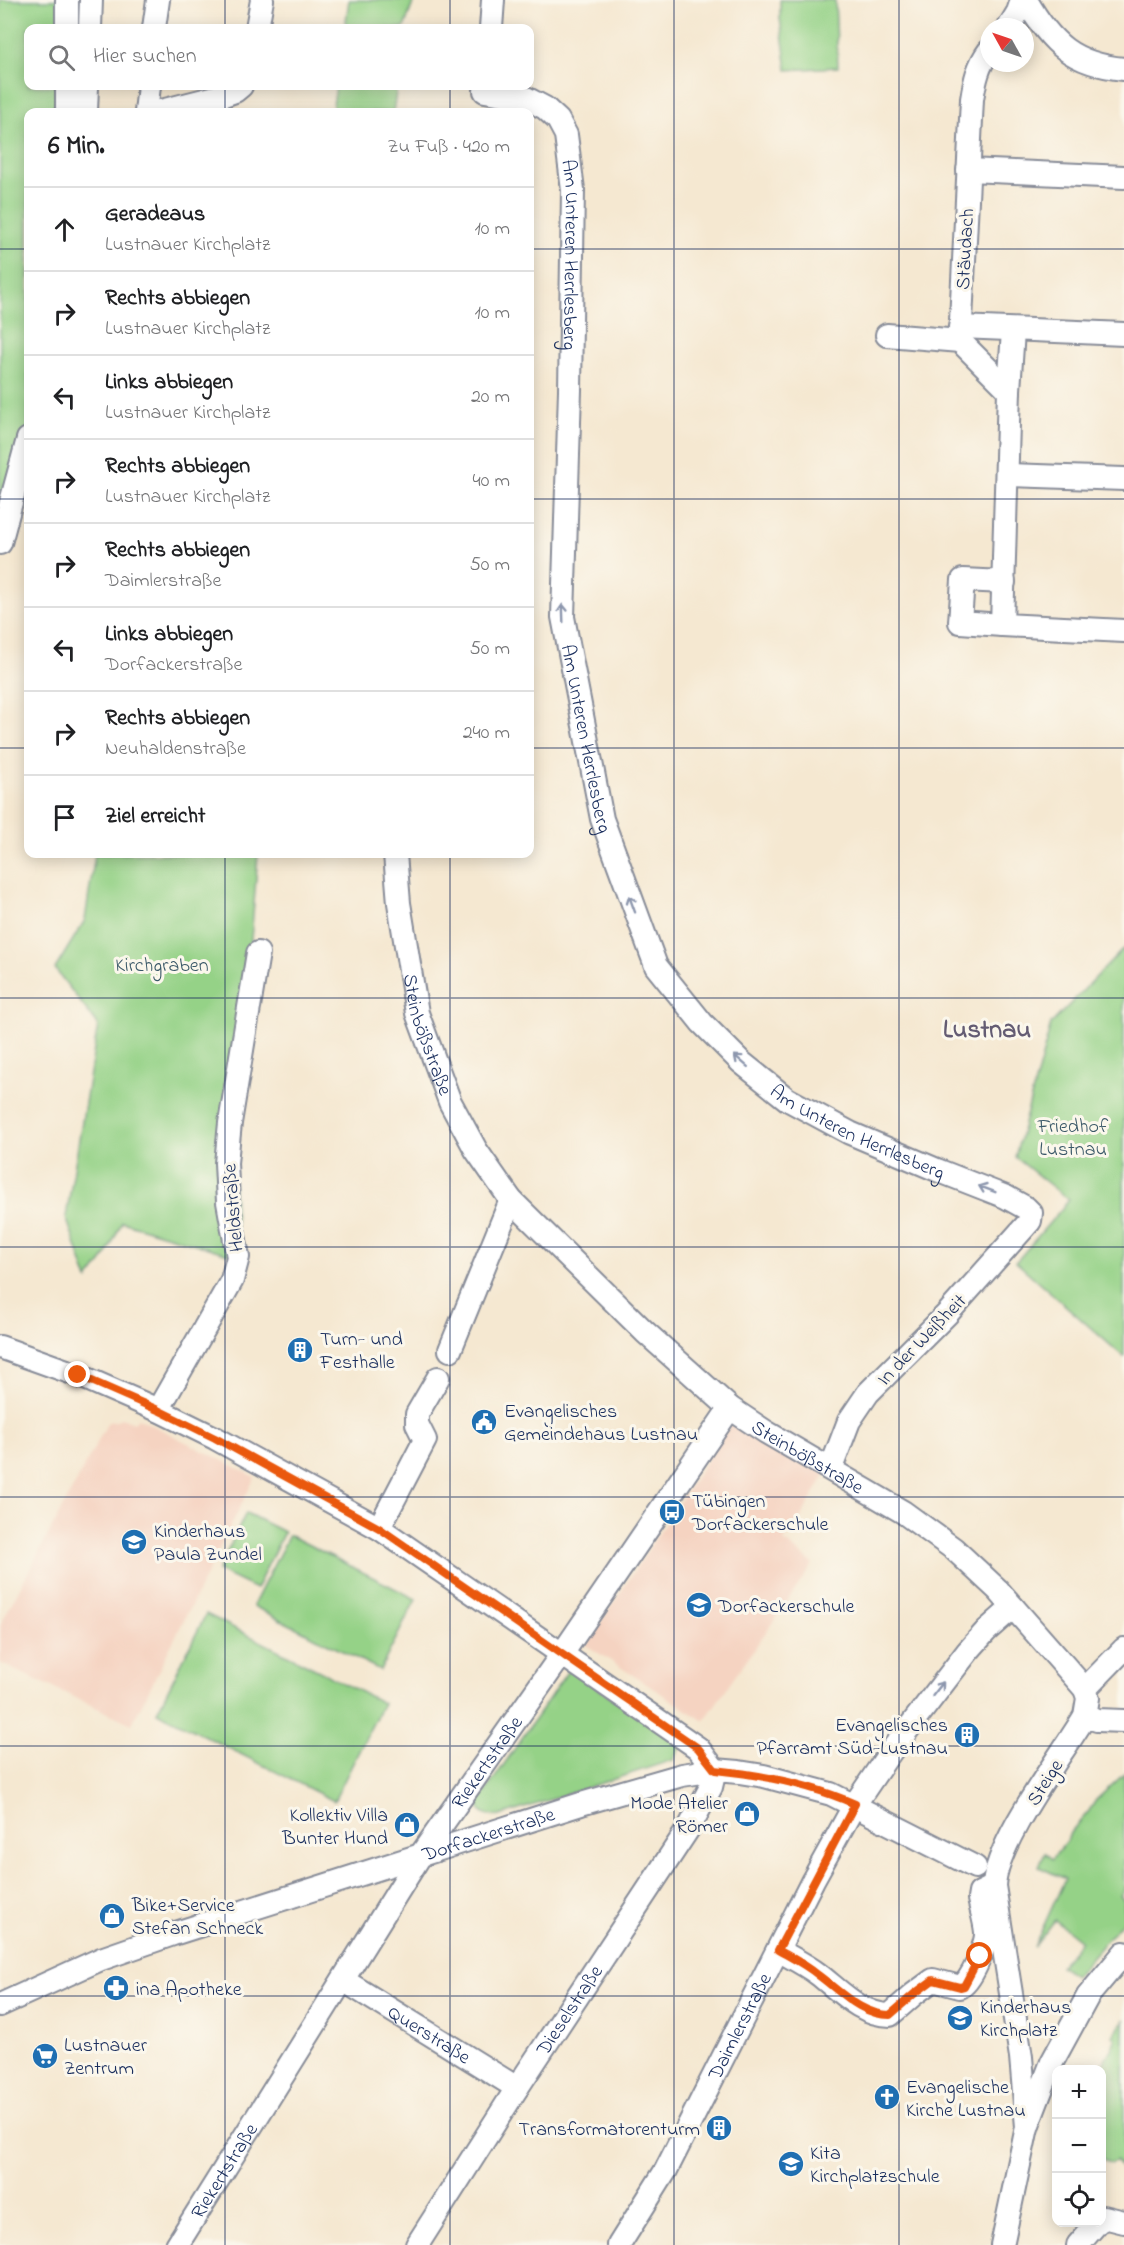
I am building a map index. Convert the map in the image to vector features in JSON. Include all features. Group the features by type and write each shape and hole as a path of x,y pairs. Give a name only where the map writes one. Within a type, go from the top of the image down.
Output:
{"street":[{"path":"67,0 67,24"},
{"path":"90,24 91,0"},
{"path":"155,24 158,0"},
{"path":"258,24 262,0"},
{"path":"490,24 493,0"},
{"path":"1014,18 1022,0"},
{"path":"1026,0 1050,36 1070,54 1097,64 1124,69"},
{"name":"Stäudach","path":"960,334 968,170 975,80 980,65"},
{"path":"67,90 67,108"},
{"path":"86,108 87,90"},
{"path":"146,108 148,90"},
{"path":"173,108 235,90"},
{"name":"Am Unteren Herrlesberg","path":"484,96 526,98 552,114 566,135 573,190 563,617 602,819 656,966 702,1023 741,1062 787,1099 850,1133 1006,1197 1031,1213 1030,1221"},
{"path":"968,170 1124,177"},
{"path":"1002,625 1008,390 1013,331"},
{"path":"887,335 1013,331 1124,334"},
{"path":"960,334 1008,390"},
{"path":"0,543 24,454"},
{"path":"1007,475 1124,479"},
{"path":"1004,582 963,580 960,622 1124,632"},
{"name":"Steinbößstraße","path":"395,858 399,903 417,1013 450,1102 476,1150 511,1200 645,1332 730,1408 766,1432 903,1512 929,1530 978,1571 1085,1689"},
{"name":"Heldstraße","path":"158,1410 232,1280 238,1257 228,1202 226,1163 230,1123 258,952"},
{"path":"450,1350 511,1200"},
{"name":"In der Weißheit","path":"831,1468 849,1421 868,1393 946,1314 1030,1221"},
{"path":"0,1347 78,1375 158,1410 379,1528 698,1748 715,1770"},
{"path":"379,1528 425,1440 417,1424 417,1414 438,1377"},
{"name":"Riekertstraße","path":"177,2245 420,1857 730,1408"},
{"name":"Daimlerstraße","path":"619,2245 666,2170 855,1804 891,1751 968,1651 1013,1607"},
{"path":"1124,1649 1085,1689 1088,1698 1085,1716 1097,1720 1124,1720"},
{"name":"Steige","path":"994,1886 998,1866 1013,1833 1085,1716"},
{"name":"Dorfackerstraße","path":"0,2005 90,1964 173,1934 646,1784 715,1770 764,1776 831,1794 855,1804 915,1838 975,1867"},
{"name":"Dieselstraße","path":"417,2245 517,2088 690,1826 703,1804 715,1770"},
{"path":"778,1950 807,1966 855,2003 876,2013 890,2015 933,1980 960,1987 967,1982 980,1956 986,1934 979,1899 980,1893 994,1886 1021,2057 1027,2127"},
{"path":"1002,2245 1027,2127 1052,2062 1088,1996 1124,1953"},
{"name":"Querstraße","path":"343,1980 517,2088"},
{"path":"1106,2218 1124,2222"},
{"path":"1078,2245 1094,2227"}],"shaded area":[{"name":"Kinderhaus Paula Zundel","path":"121,1418 134,1423 138,1418 255,1477 132,1724 0,1663 0,1625 108,1422"},
{"name":"Dorfackerschule","path":"731,1423 826,1473 797,1524 784,1541 813,1564 704,1721 586,1645"}],"green space":[{"path":"0,0 87,0 86,24 24,24 24,90 86,90 85,108 24,108 24,467 18,493 0,496"},
{"path":"349,0 414,0 405,24 346,24"},
{"path":"780,0 835,0 838,67 787,70"},
{"path":"335,90 396,90 394,108 333,108"},
{"name":"Kirchgraben","path":"94,858 258,858 250,952 230,1123 238,1257 122,1222 106,1256 88,1280 66,1217 98,1025 55,969 85,920"},
{"name":"Friedhof Lustnau","path":"1124,948 1124,1357 1016,1262 1069,1200 1015,1157 1051,1024"},
{"path":"246,1513 284,1532 256,1589 218,1571"},
{"path":"289,1535 416,1599 380,1670 253,1606"},
{"path":"206,1614 383,1703 334,1801 157,1712"},
{"path":"569,1669 682,1744 673,1760 500,1816 485,1813 480,1809 479,1801"},
{"path":"1124,1774 1124,1891 1120,1896 1124,1900 1124,1920 1075,1976 1060,1966 1081,1941 1055,1920 1034,1947 1065,1879 1039,1867 1045,1853 1052,1859 1096,1800"},
{"path":"1124,2020 1124,2174 1116,2160 1110,2163 1106,2162 1106,2065 1103,2065 1116,2038 1113,2036"}],"place":[{"name":"Turn- und Festhalle","path":"300,1350"},
{"name":"Evangelisches Gemeindehaus Lustnau","path":"484,1422"},
{"name":"Tübingen Dorfackerschule","path":"672,1512"},
{"name":"Kinderhaus Paula Zundel","path":"134,1542"},
{"name":"Dorfackerschule","path":"699,1605"},
{"name":"Evangelisches Pfarramt Süd-Lustnau","path":"967,1735"},
{"name":"Mode Atelier Römer","path":"747,1814"},
{"name":"Kollektiv Villa Bunter Hund","path":"407,1825"},
{"name":"Bike+Service Stefan Schneck","path":"112,1916"},
{"name":"ina Apotheke","path":"116,1988"},
{"name":"Kinderhaus Kirchplatz","path":"960,2018"},
{"name":"Lustnauer Zentrum","path":"45,2056"},
{"name":"Evangelische Kirche Lustnau","path":"887,2097"},
{"name":"Transformatorenturm","path":"719,2128"},
{"name":"Kita Kirchplatzschule","path":"791,2164"}],"district":[{"name":"Lustnau","path":"987,1028"}],"route":[{"path":"78,1375 215,1438 379,1528 698,1748 715,1770 764,1776 831,1794 855,1804 778,1950 807,1966 855,2003 876,2013 890,2015 933,1980 964,1986 980,1956"}]}
